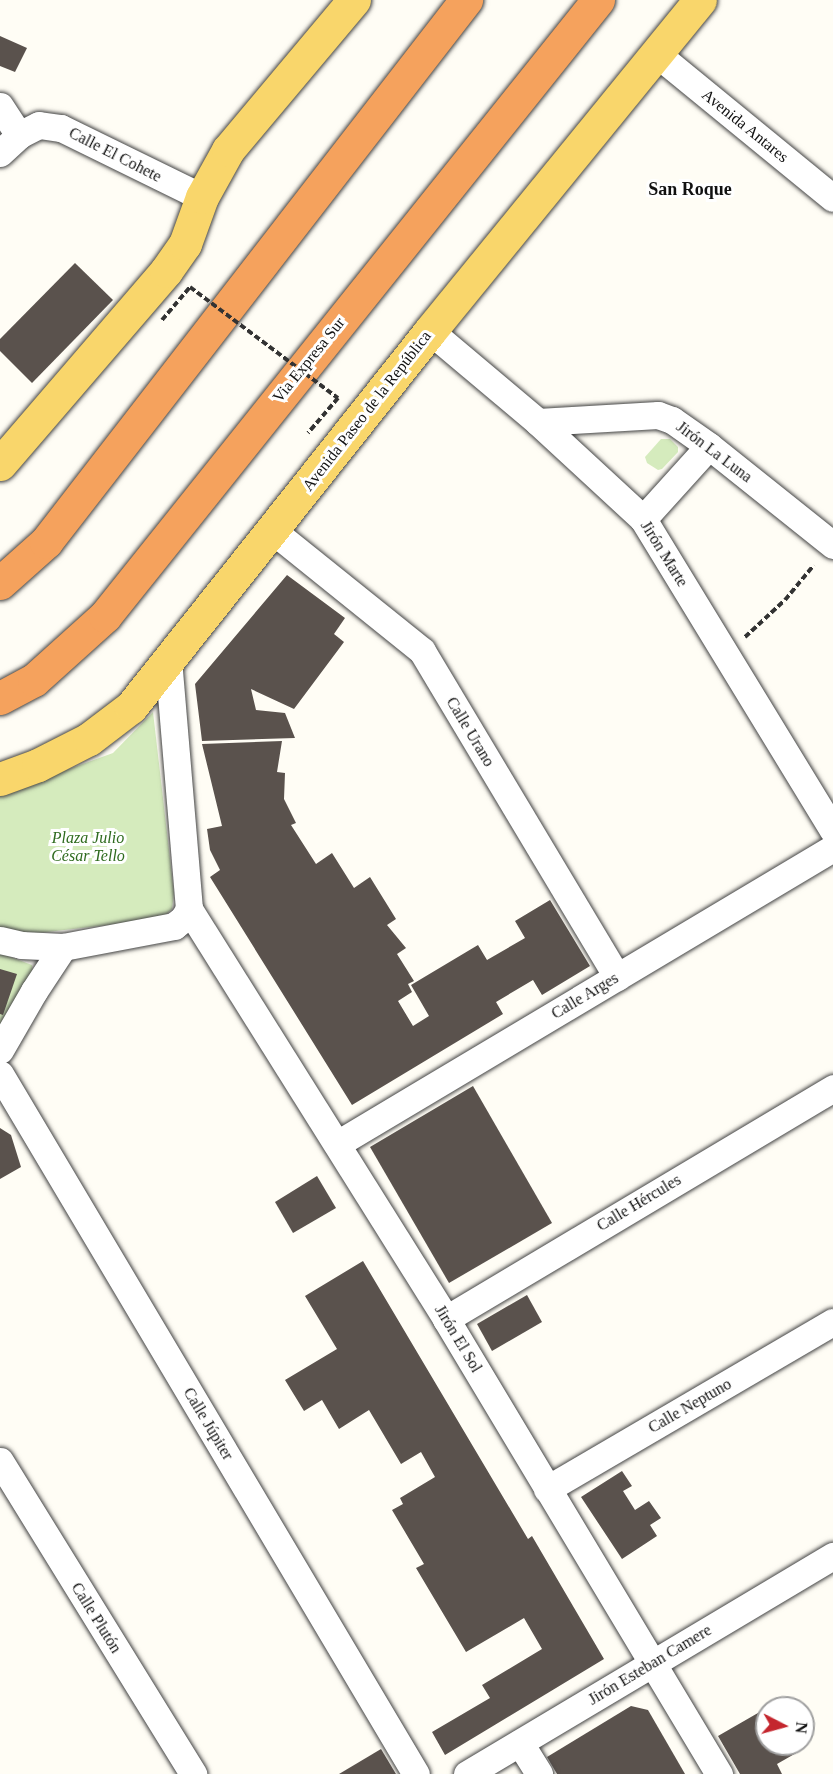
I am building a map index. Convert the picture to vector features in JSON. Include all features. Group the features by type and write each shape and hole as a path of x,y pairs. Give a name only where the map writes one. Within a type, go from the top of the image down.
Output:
{"highway":[{"path":"0,583 46,542 466,0"},
{"name":"Via Expresa Sur","path":"0,698 34,680 105,616 598,0"}],"main road":[{"path":"0,464 166,272 185,244 202,197 228,150 354,0"},
{"name":"Avenida Paseo de la República","path":"0,778 38,765 89,739 131,707 430,331 700,0"}],"street":[{"name":"Avenida Antares","path":"657,54 833,198"},
{"path":"0,106 10,144"},
{"name":"Calle El Cohete","path":"10,144 39,124 61,128 202,197"},
{"name":"Jirón Marte","path":"430,331 538,422 643,519 833,830"},
{"name":"Jirón La Luna","path":"538,422 658,415 688,430 832,544"},
{"path":"643,519 709,446"},
{"name":"Calle Urano","path":"273,531 422,651 617,977"},
{"path":"0,940 21,945 63,947 174,926 189,909 168,660"},
{"name":"Calle Arges","path":"336,1144 833,848"},
{"name":"Jirón El Sol","path":"189,909 446,1318 719,1774"},
{"path":"0,1050 63,947"},
{"name":"Calle Júpiter","path":"0,1074 416,1774"},
{"name":"Calle Hércules","path":"446,1318 833,1088"},
{"name":"Calle Neptuno","path":"547,1489 833,1322"},
{"name":"Calle Plutón","path":"0,1461 193,1774"},
{"name":"Jirón Esteban Camere","path":"467,1774 833,1556"},
{"path":"520,1743 538,1774"}],"path":[{"path":"162,320 190,287 338,398 308,433"},
{"path":"723,649 758,627 785,600 832,544"}],"green space":[{"path":"661,439 670,439 678,447 678,452 662,469 658,470 647,463 645,457"},
{"name":"Plaza Julio César Tello","path":"153,712 174,893 172,909 161,919 38,933 10,931 0,927 0,794 113,753"},
{"path":"0,953 32,965 33,971 0,1029"}],"building":[{"path":"0,36 27,48 15,72 0,66"},
{"path":"75,263 113,300 32,383 0,351 0,339"},
{"path":"287,575 345,618 334,634 344,642 294,709 251,689 256,710 285,713 295,738 202,741 195,684"},
{"path":"282,741 277,772 285,773 284,799 296,823 291,825 316,864 332,853 354,888 370,877 396,919 387,925 406,948 397,954 414,981 408,984 412,992 398,1001 413,1026 429,1016 411,985 478,945 487,960 525,938 515,921 550,900 590,966 542,995 533,980 496,1002 503,1014 352,1105 210,877 220,870 210,850 207,829 222,826 202,744"},
{"path":"0,969 17,974 3,1015 0,1014"},
{"path":"473,1086 552,1223 449,1283 370,1147"},
{"path":"0,1128 11,1135 21,1167 0,1179"},
{"path":"317,1176 336,1208 293,1233 275,1202"},
{"path":"363,1261 528,1539 532,1536 604,1659 445,1755 432,1732 490,1698 482,1685 542,1649 524,1618 466,1652 416,1568 424,1564 392,1510 403,1504 400,1498 435,1477 421,1452 401,1464 369,1410 339,1429 322,1400 304,1411 285,1380 337,1349 305,1296"},
{"path":"527,1295 542,1322 492,1351 477,1324"},
{"path":"622,1471 632,1486 623,1491 635,1510 649,1501 661,1518 650,1525 657,1536 622,1559 581,1497"},
{"path":"631,1706 648,1710 685,1774 557,1774 547,1757"},
{"path":"755,1715 755,1756 791,1756 777,1764 782,1774 740,1774 718,1736"},
{"path":"381,1749 396,1774 339,1774"}],"district":[{"name":"San Roque","path":"690,189"}]}
